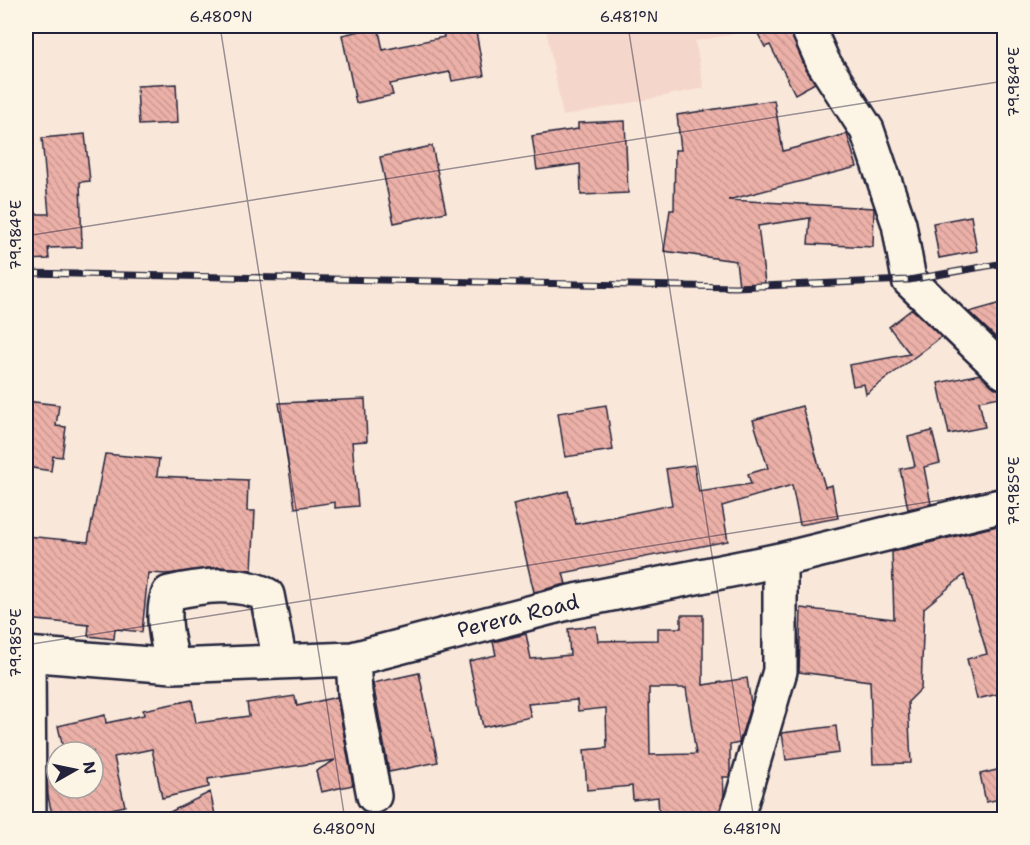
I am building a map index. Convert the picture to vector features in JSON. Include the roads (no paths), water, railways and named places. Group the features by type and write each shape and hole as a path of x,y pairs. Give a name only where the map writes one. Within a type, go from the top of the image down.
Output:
{"street":[{"path":"807,26 823,62 867,130 899,224 909,280 1005,372"},
{"name":"Perera Road","path":"27,654 173,666 353,659 571,602 780,560 1005,506"},
{"path":"736,819 780,671 780,560"},
{"path":"173,666 168,642 165,600 169,593 207,584 255,589 267,595 280,662"},
{"path":"27,654 29,819"},
{"path":"353,659 355,693 374,796"}],"railway":[{"path":"26,273 735,287 909,280 1004,263"}]}
